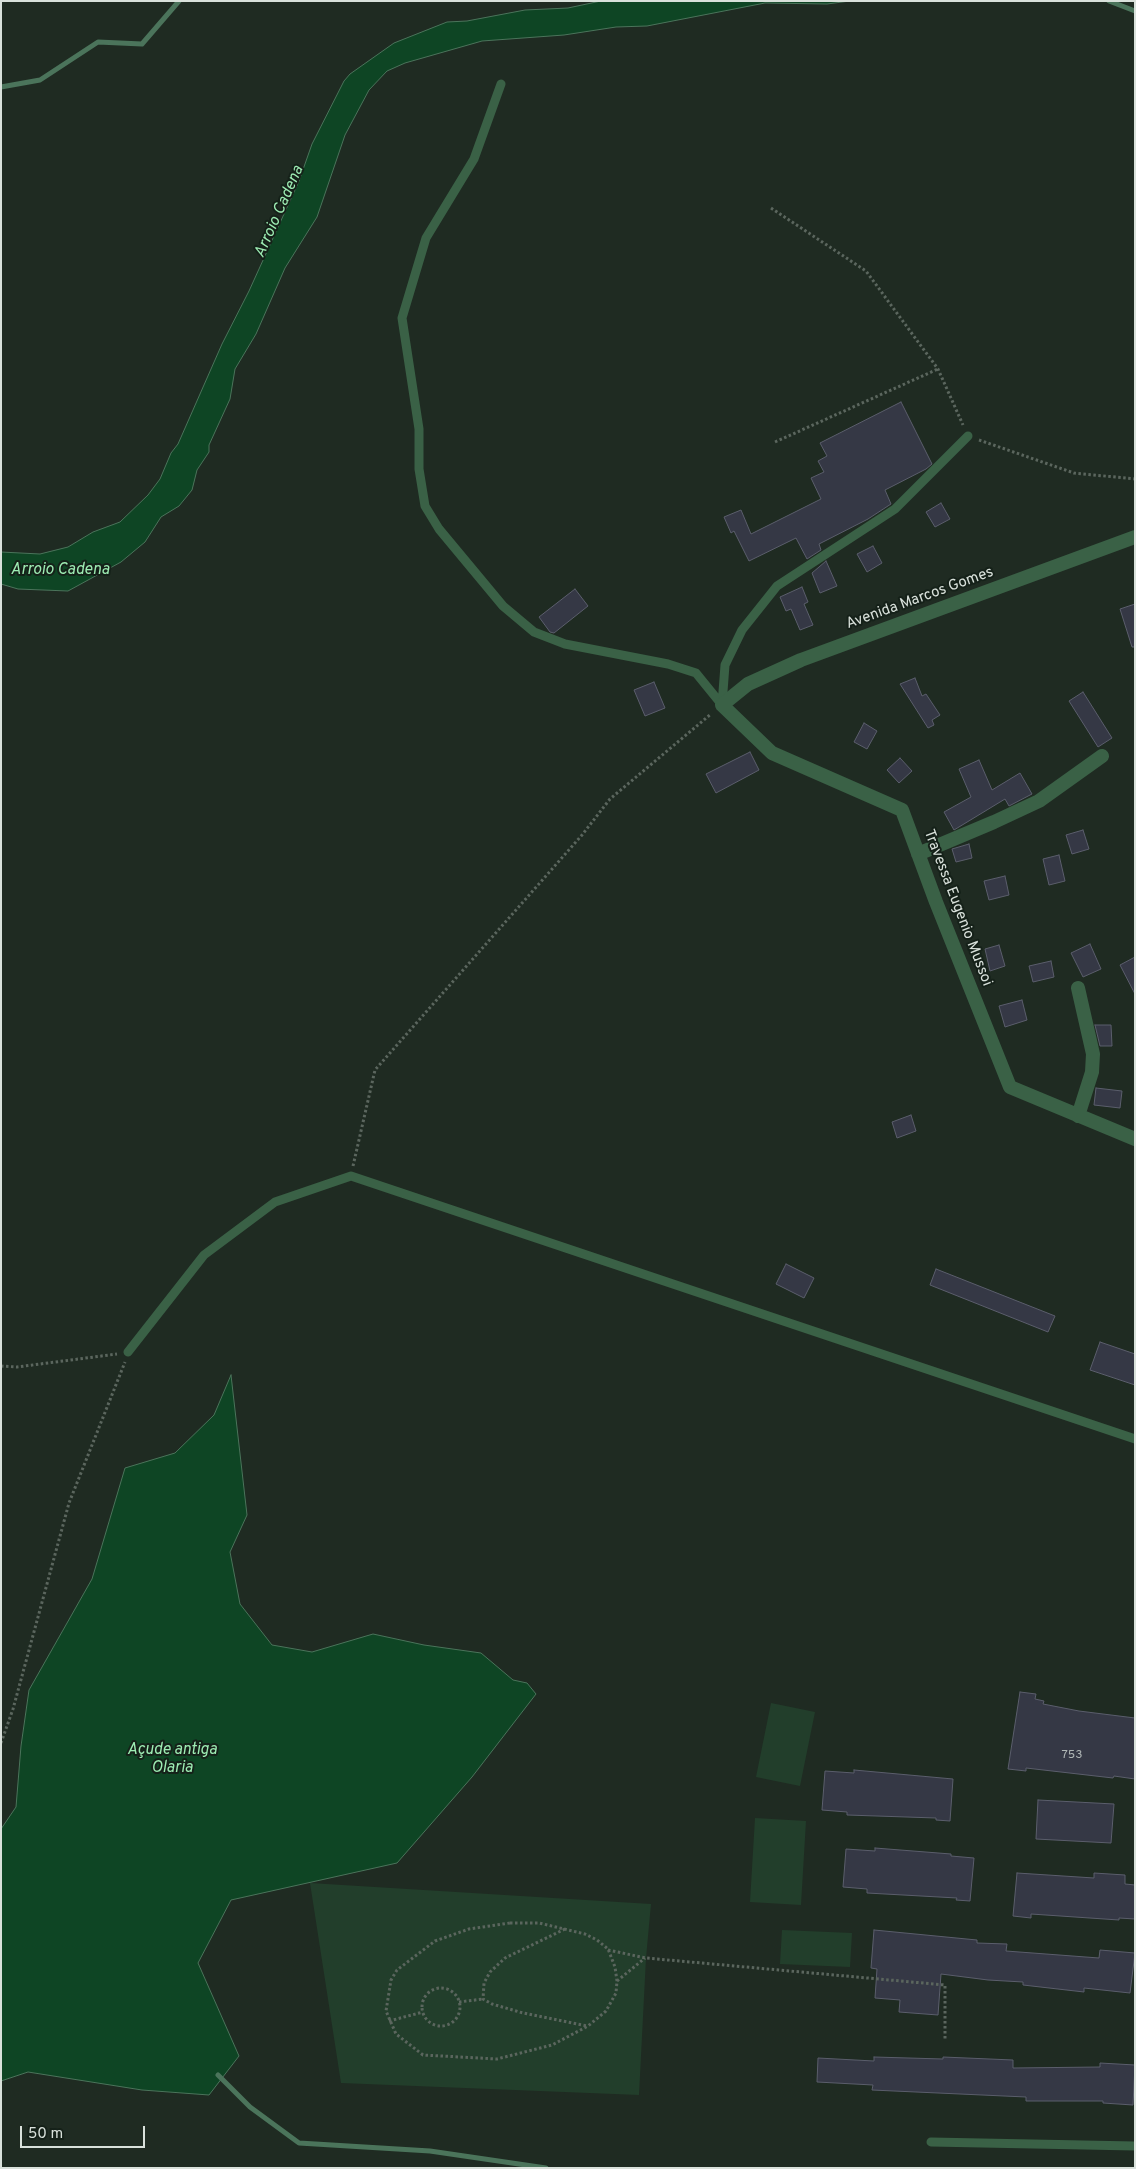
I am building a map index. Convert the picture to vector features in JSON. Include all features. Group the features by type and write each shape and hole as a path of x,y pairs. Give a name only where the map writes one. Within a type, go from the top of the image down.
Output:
{"street":[{"name":"Avenida Marcos Gomes","path":"722,705 748,684 801,660 1135,536"},
{"name":"Travessa Eugenio Mussoi","path":"722,705 772,753 902,810 1010,1087 1135,1140"},
{"path":"918,854 1039,801 1102,756"},
{"path":"1078,988 1093,1054 1092,1072 1078,1116"}],"lane":[{"path":"501,84 474,159 426,238 402,318 419,429 419,469 425,506 440,529 503,606 534,632 565,644 668,664 696,673 722,705"},
{"path":"722,705 725,665 742,630 777,586 895,509 968,436"},
{"path":"128,1352 204,1255 276,1202 351,1176 1135,1439"},
{"path":"931,2142 1135,2146"}],"path":[{"path":"771,208 866,270 938,369 968,436 1074,472 1135,479"},
{"path":"775,442 938,369"},
{"path":"351,1176 375,1070 582,835 610,799 722,705"},
{"path":"1,1366 17,1367 128,1352 69,1503 1,1743"},
{"path":"608,1949 615,1967 617,1981 616,1993 606,2011 588,2026 552,2045 497,2059 423,2055 396,2034 389,2021 386,2011 391,1980 398,1970 435,1941 489,1924 539,1923 585,1934 597,1940 608,1949 646,1958 945,1985 945,2041"},
{"path":"483,1998 484,1983 490,1972 505,1958 565,1929"},
{"path":"617,1981 646,1958"},
{"path":"448,1989 455,1993 459,2002 459,2013 455,2019 444,2025 430,2022 423,2012 423,2002 426,1995 432,1990 448,1989"},
{"path":"459,2002 483,1998 492,2004 523,2014 588,2026"},
{"path":"389,2021 423,2012"}],"shaded area":[{"path":"771,1703 815,1712 800,1786 756,1777"},
{"path":"755,1818 806,1821 801,1905 750,1902"},
{"path":"310,1883 651,1904 646,1958 639,2095 341,2083"},
{"path":"782,1930 852,1933 850,1967 780,1964"}],"water":[{"name":"Arroio Cadena","path":"601,1 850,1 827,4 765,3 647,26 616,27 564,35 482,41 405,63 387,71 369,90 345,135 317,217 285,268 256,334 235,369 230,399 209,445 209,452 197,470 192,490 179,506 161,517 145,542 121,562 68,591 18,589 1,584 1,552 40,554 68,547 93,532 120,522 148,495 160,479 171,453 178,444 222,344 249,291 299,181 312,144 344,81 350,74 394,43 447,22 467,21 525,10 568,8"},
{"name":"Açude antiga Olaria","path":"231,1375 247,1515 230,1552 240,1604 272,1645 312,1652 373,1634 424,1645 481,1653 513,1680 527,1683 536,1694 472,1777 397,1863 231,1900 198,1963 239,2056 209,2095 142,2090 28,2072 1,2081 1,1829 16,1807 21,1746 29,1690 92,1579 125,1468 175,1453 214,1415"}],"building":[{"path":"901,402 932,464 885,490 891,504 868,519 819,544 821,550 807,559 796,538 749,561 734,531 731,533 724,517 741,510 751,534 821,499 811,478 824,472 818,461 827,456 820,443"},
{"path":"941,503 950,519 935,527 926,512"},
{"path":"873,546 882,563 867,572 857,554"},
{"path":"826,561 837,586 820,593 812,573"},
{"path":"802,587 808,602 804,604 813,625 800,630 791,609 786,611 780,597"},
{"path":"575,589 588,606 554,633 550,632 539,617"},
{"path":"1135,604 1135,647 1132,647 1120,609"},
{"path":"915,678 922,696 926,694 940,715 932,720 934,725 928,728 900,684"},
{"path":"654,682 665,708 645,716 634,690"},
{"path":"1083,692 1112,738 1098,747 1069,701"},
{"path":"864,723 877,731 867,749 854,742"},
{"path":"750,752 759,770 716,793 706,774"},
{"path":"900,758 912,771 899,783 887,770"},
{"path":"979,760 992,790 1020,773 1032,794 1009,806 1005,799 954,830 944,812 971,797 959,769"},
{"path":"1083,830 1089,849 1072,854 1066,835"},
{"path":"969,844 972,858 956,862 952,849"},
{"path":"1059,855 1065,881 1049,885 1043,859"},
{"path":"1005,876 1009,895 989,900 984,881"},
{"path":"1090,944 1101,969 1083,977 1071,953"},
{"path":"999,945 1005,966 990,971 985,949"},
{"path":"1135,957 1135,994 1120,965"},
{"path":"1051,961 1054,977 1033,982 1029,966"},
{"path":"1022,1000 1027,1020 1005,1027 999,1006"},
{"path":"1095,1025 1111,1025 1112,1046 1100,1046"},
{"path":"1096,1088 1122,1091 1120,1108 1094,1105"},
{"path":"911,1115 916,1131 897,1138 892,1122"},
{"path":"786,1264 814,1278 804,1298 776,1284"},
{"path":"936,1269 1055,1316 1048,1332 930,1285"},
{"path":"1100,1342 1135,1354 1135,1385 1090,1370"},
{"path":"1020,1692 1036,1694 1035,1699 1044,1701 1043,1704 1079,1711 1135,1718 1135,1779 1026,1768 1026,1771 1008,1769"},
{"path":"854,1770 953,1779 950,1821 936,1820 936,1818 847,1815 847,1812 822,1810 825,1771 854,1773"},
{"path":"1038,1800 1114,1804 1111,1843 1036,1839"},
{"path":"875,1848 951,1854 951,1856 974,1858 970,1901 956,1900 957,1898 867,1893 867,1889 843,1887 846,1849 875,1851"},
{"path":"1017,1873 1094,1878 1094,1873 1125,1875 1125,1884 1135,1885 1135,1919 1119,1918 1119,1920 1031,1914 1031,1918 1013,1916"},
{"path":"874,1930 977,1940 977,1943 1007,1944 1006,1951 1099,1958 1100,1950 1135,1953 1130,1993 1084,1988 1084,1992 1023,1985 1023,1982 941,1974 938,2015 899,2012 900,2000 875,1998 877,1969 871,1968"},
{"path":"874,2057 1013,2060 1013,2068 1100,2067 1100,2063 1135,2065 1133,2105 1103,2103 1103,2101 1026,2101 1026,2097 872,2090 873,2085 817,2082 818,2058 874,2061"}],"waterway":[{"path":"1,87 40,80 98,42 142,44 179,1"},
{"path":"1109,1 1135,11"},
{"path":"218,2075 250,2107 299,2143 430,2151 546,2168"}]}
